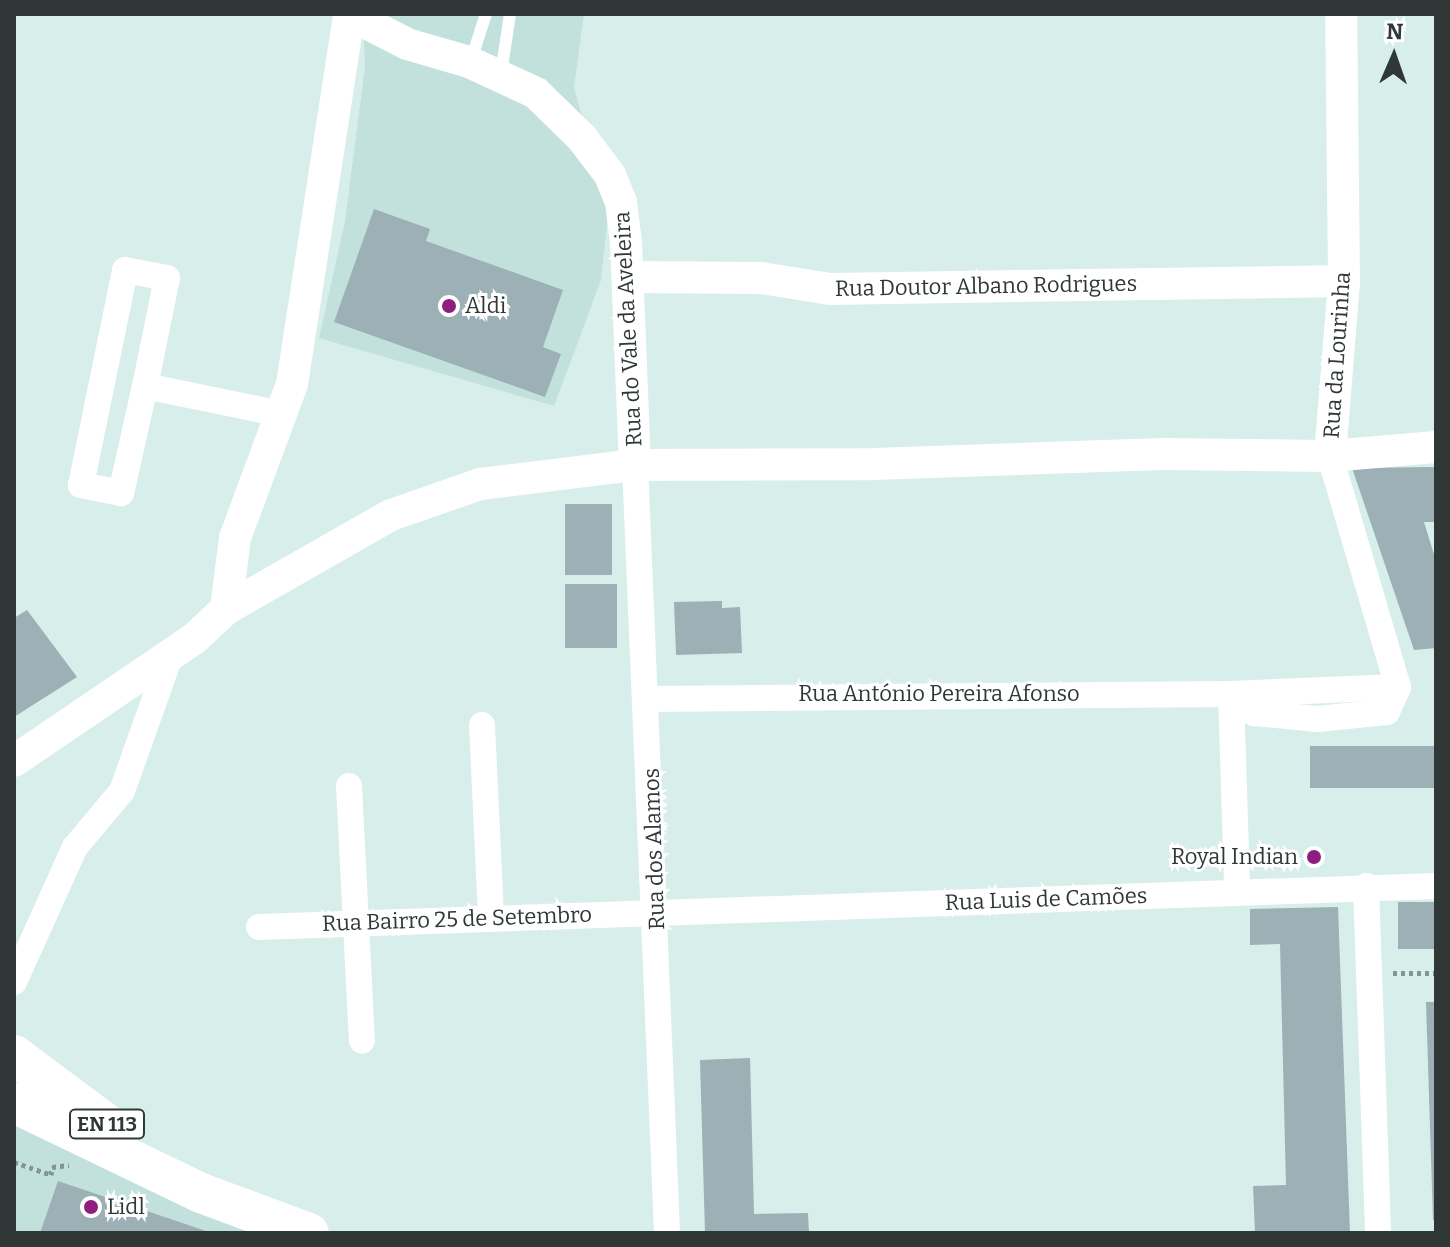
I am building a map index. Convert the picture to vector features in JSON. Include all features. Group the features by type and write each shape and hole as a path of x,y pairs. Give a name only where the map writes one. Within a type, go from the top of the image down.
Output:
{"main road":[{"name":"EN 113","path":"14,1055 201,1193"},
{"name":"EN 113","path":"14,1103 201,1193 309,1233"}],"street":[{"name":"Rua do Vale da Aveleira","path":"349,14 407,44 469,62 536,93 582,138 610,175 621,202 628,277 635,465"},
{"path":"226,609 235,538 292,384 349,14"},
{"name":"Rua da Lourinha","path":"1341,14 1344,281 1330,456 1398,687"},
{"path":"125,270 167,278 145,386 121,493 81,485 125,270"},
{"name":"Rua Doutor Albano Rodrigues","path":"628,277 761,278 830,289 1344,281"},
{"path":"145,386 281,414"},
{"path":"14,761 170,656 226,609 391,515 480,484 635,465 874,464 1162,454 1330,456 1436,447"},
{"name":"Rua dos Alamos","path":"635,465 656,911 667,1233"},
{"path":"14,982 75,847 122,791 170,656"},
{"name":"Rua António Pereira Afonso","path":"647,699 1231,694 1398,687"},
{"path":"1231,694 1237,890"},
{"path":"482,725 491,918"},
{"path":"349,786 362,1041"},
{"path":"1366,886 1366,974 1378,1233"},
{"name":"Rua Luis de Camões","path":"656,911 1436,886"},
{"name":"Rua Bairro 25 de Setembro","path":"259,927 656,911"}],"lane":[{"path":"469,62 486,14"},
{"path":"500,77 510,14"}],"path":[{"path":"1366,974 1436,973"}],"shaded area":[{"path":"363,14 584,14 574,87 608,215 601,280 554,406 319,338 345,221 365,66"},
{"path":"14,1103 309,1233 14,1233"}],"building":[{"name":"Aldi","path":"374,209 430,229 426,241 563,290 543,347 561,354 545,397 334,322"},
{"path":"1436,467 1436,522 1424,522 1436,561 1436,648 1414,650 1352,468"},
{"path":"565,504 612,504 612,575 565,575"},
{"path":"565,584 617,584 617,648 565,648"},
{"path":"722,601 722,608 740,607 742,653 676,655 674,602"},
{"path":"27,610 77,677 14,717 14,618"},
{"path":"1310,746 1436,746 1436,788 1310,788"},
{"path":"1398,902 1436,902 1436,949 1398,949"},
{"path":"1338,907 1350,1233 1255,1233 1253,1186 1286,1185 1280,944 1250,945 1250,909"},
{"path":"1426,1002 1436,1002 1436,1220 1433,1220"},
{"path":"750,1058 754,1214 808,1213 809,1233 705,1233 700,1060"},
{"name":"Lidl","path":"58,1181 209,1232 209,1233 40,1233"}],"place":[{"name":"Aldi","path":"449,306"},
{"name":"Royal Indian","path":"1314,857"},
{"name":"Lidl","path":"91,1207"}]}
